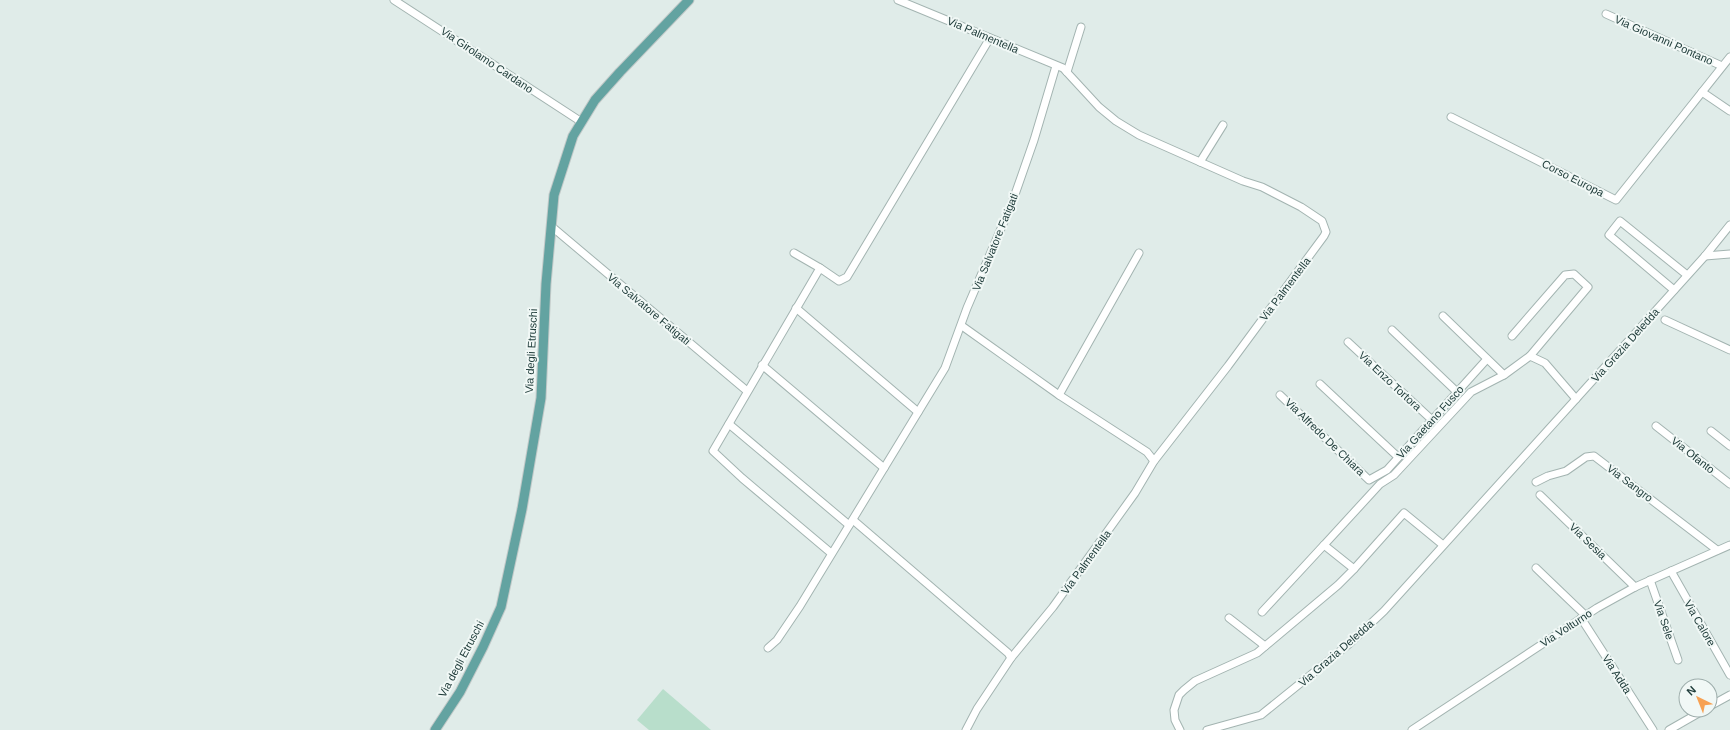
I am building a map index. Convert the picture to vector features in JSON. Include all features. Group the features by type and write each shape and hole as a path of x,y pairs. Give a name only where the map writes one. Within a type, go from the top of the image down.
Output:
{"main road":[{"name":"Via degli Etruschi","path":"435,730 460,692 483,648 501,607 522,509 541,398 546,284 554,195 573,136 580,121 595,100 689,0"}],"street":[{"name":"Via Girolamo Cardano","path":"394,0 580,121"},
{"name":"Via Palmentella","path":"898,0 1064,68 1099,107 1116,121 1139,135 1262,187 1301,207 1322,221 1326,232 1228,366 1154,461 1135,493 1053,607 1011,658 977,709 966,730"},
{"name":"Via Giovanni Pontano","path":"1606,14 1722,66"},
{"path":"1067,72 1081,27"},
{"path":"794,253 839,281 847,277 990,38"},
{"name":"Corso Europa","path":"1451,117 1616,200 1730,57"},
{"name":"Via Salvatore Fatigati","path":"768,648 775,643 782,634 945,368 962,326 967,308 1012,203 1037,133 1056,66"},
{"path":"1702,92 1730,111"},
{"path":"1200,162 1224,125"},
{"path":"1674,290 1609,235 1620,221 1687,275"},
{"name":"Via Grazia Deledda","path":"1207,730 1261,715 1349,644 1379,616 1416,578 1443,545 1705,256 1730,225"},
{"name":"Via Salvatore Fatigati","path":"551,226 747,391"},
{"path":"1059,395 1139,253"},
{"path":"1705,256 1730,254"},
{"path":"820,268 713,451 831,554"},
{"path":"1262,612 1380,484 1394,475 1471,392 1504,375 1530,356 1588,287 1574,274 1565,275 1512,336"},
{"path":"796,308 918,412"},
{"path":"1443,316 1504,375"},
{"path":"1666,320 1730,350"},
{"path":"962,326 1059,395 1146,452 1154,461"},
{"path":"1392,330 1457,392"},
{"name":"Via Enzo Tortora","path":"1348,342 1432,420"},
{"path":"1530,356 1545,363 1576,399"},
{"name":"Via Gaetano Fusco","path":"1369,480 1387,470 1487,359"},
{"path":"762,365 884,468"},
{"path":"1320,384 1398,457"},
{"name":"Via Alfredo De Chiara","path":"1280,395 1369,480"},
{"path":"729,424 1008,653 1011,658"},
{"name":"Via Ofanto","path":"1656,426 1730,484"},
{"path":"1711,431 1730,446"},
{"name":"Via Sangro","path":"1536,482 1548,476 1566,471 1586,457 1594,456 1717,550"},
{"name":"Via Sesia","path":"1540,495 1635,587"},
{"path":"1180,730 1175,720 1174,710 1179,695 1184,690 1195,681 1257,653 1338,585 1404,513 1443,545"},
{"path":"1324,545 1354,569"},
{"name":"Via Volturno","path":"1412,730 1583,617 1635,587 1730,545"},
{"name":"Via Adda","path":"1536,568 1583,617 1653,730"},
{"name":"Via Calore","path":"1671,571 1730,675"},
{"name":"Via Sele","path":"1650,580 1678,660"},
{"path":"1229,618 1265,646"},
{"path":"1718,702 1730,695"},
{"path":"1669,730 1690,718"}],"green space":[{"path":"663,689 711,730 649,730 637,720"}]}
